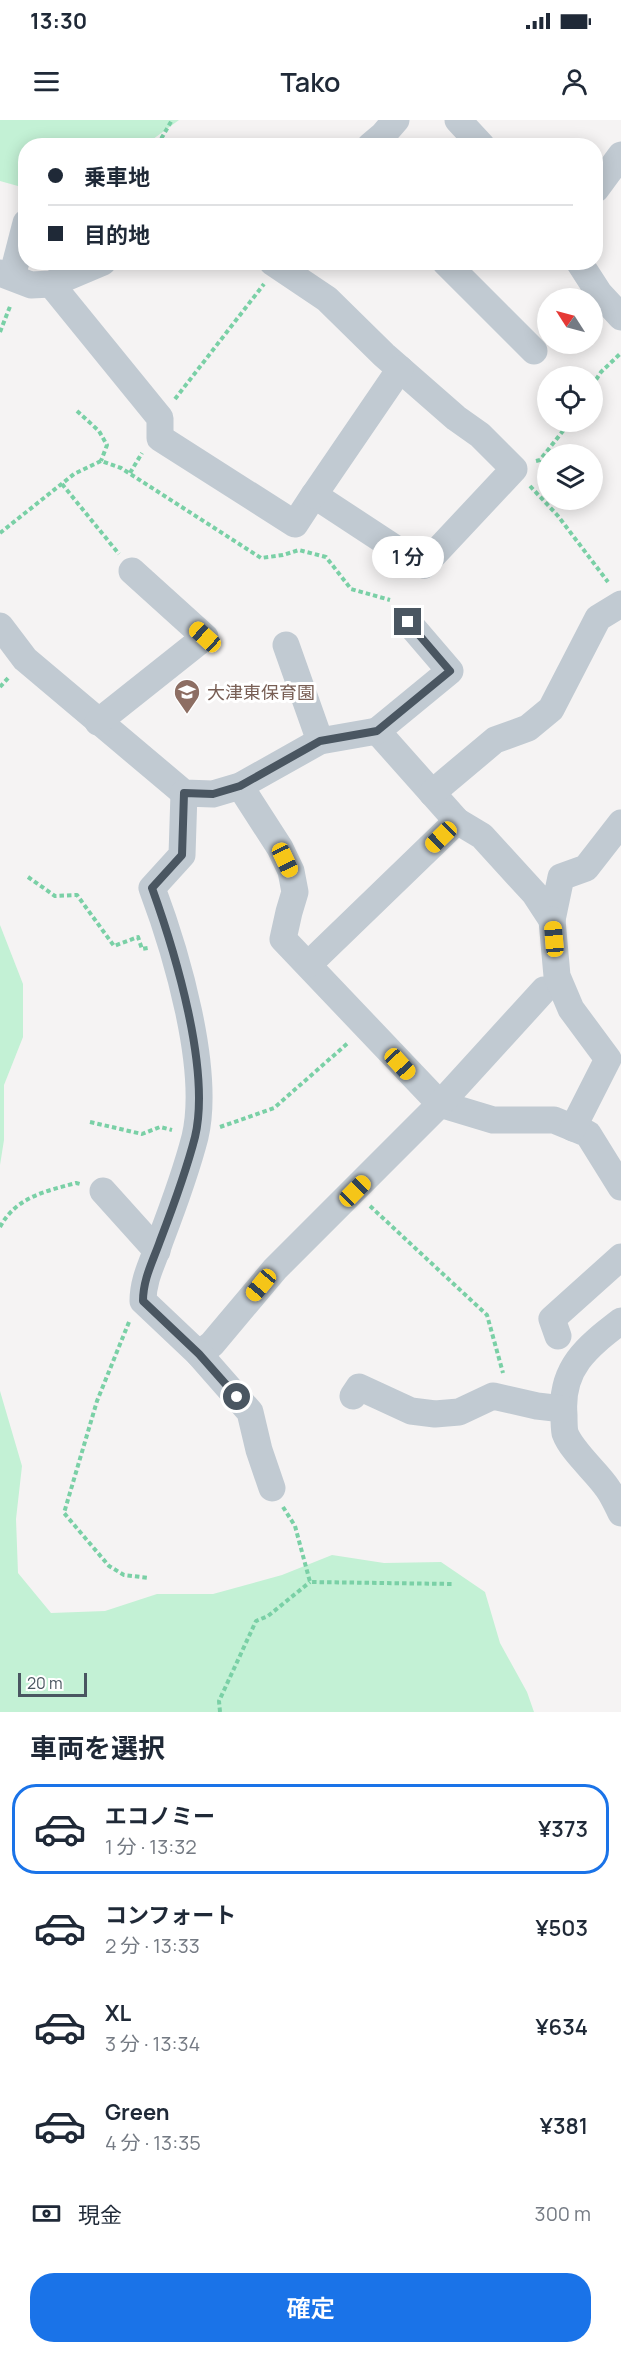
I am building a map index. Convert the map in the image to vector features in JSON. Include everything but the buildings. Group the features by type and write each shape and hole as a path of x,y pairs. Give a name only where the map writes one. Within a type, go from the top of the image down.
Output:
{"street":[{"path":"380,138 396,120"},
{"path":"458,120 475,138"},
{"path":"603,179 621,155"},
{"path":"18,250 10,277 30,285 51,284 84,270"},
{"path":"283,270 327,299 400,369 456,418 480,435 514,469 424,565 314,495"},
{"path":"453,270 534,351"},
{"path":"584,270 599,293 621,317"},
{"path":"51,284 160,418 160,438 295,524 400,369"},
{"path":"98,722 205,637 132,571"},
{"path":"432,793 495,740 528,728 551,708 598,618 620,604"},
{"path":"0,626 25,659 184,793 213,794 240,786 320,741 377,731 450,671 408,622"},
{"path":"286,645 320,741"},
{"path":"377,731 457,820 482,836 536,894 552,920"},
{"path":"240,786 280,848 291,871 295,892 284,939 366,1027 440,1104 493,1120 554,1120 588,1134 621,1187"},
{"path":"184,793 182,855 152,888 171,941 196,1054 198,1114 195,1136 157,1251 143,1285 143,1301 199,1354 250,1412 259,1450 272,1488"},
{"path":"309,964 457,820"},
{"path":"573,1128 608,1059 571,1009 557,976 552,920 561,877 586,868 621,823"},
{"path":"199,1354 212,1344 275,1269 440,1104 544,990"},
{"path":"103,1191 157,1251"},
{"path":"558,1336 552,1319 621,1257"},
{"path":"621,1321 597,1339 580,1356 568,1378 562,1396 565,1434 608,1489 621,1514"},
{"path":"353,1396 359,1387 411,1411 435,1414 459,1412 493,1396 563,1409"}],"path":[{"path":"162,138 172,120"},
{"path":"160,418 271,270"},
{"path":"0,332 10,277"},
{"path":"603,371 621,353"},
{"path":"0,533 74,474 101,461 107,445 99,431 77,411"},
{"path":"562,432 540,460 514,469 558,516 605,575 620,604"},
{"path":"101,461 121,468 261,558 299,550 326,557 351,589 390,600"},
{"path":"62,484 132,571"},
{"path":"28,877 55,896 77,895 114,946 138,937 142,949 171,941"},
{"path":"90,1122 141,1134 160,1127 195,1136 274,1108 366,1027"},
{"path":"0,1227 18,1204 38,1192 76,1183 103,1191"},
{"path":"355,1191 487,1315 510,1400"},
{"path":"143,1285 97,1401 64,1513 109,1566 124,1575 149,1578"},
{"path":"272,1488 295,1526 310,1582"},
{"path":"220,1712 219,1701 256,1621 268,1616 310,1582 453,1584"}],"green space":[{"path":"0,120 179,120 155,138 18,138 18,186 0,181"},
{"path":"0,925 23,984 23,1037 4,1085 4,1140 0,1165"},
{"path":"0,1391 22,1466 16,1519 18,1573 51,1613 105,1611 157,1594 213,1594 282,1575 332,1555 384,1563 441,1562 485,1592 500,1643 527,1692 534,1712 0,1712"}],"place":[{"name":"大津東保育園","path":"187,715"}],"route":[{"path":"237,1397 199,1354 143,1301 143,1285 175,1200 195,1136 198,1114 196,1054 171,941 152,888 182,855 184,793 213,794 240,786 320,741 377,731 450,671 408,622"}]}
